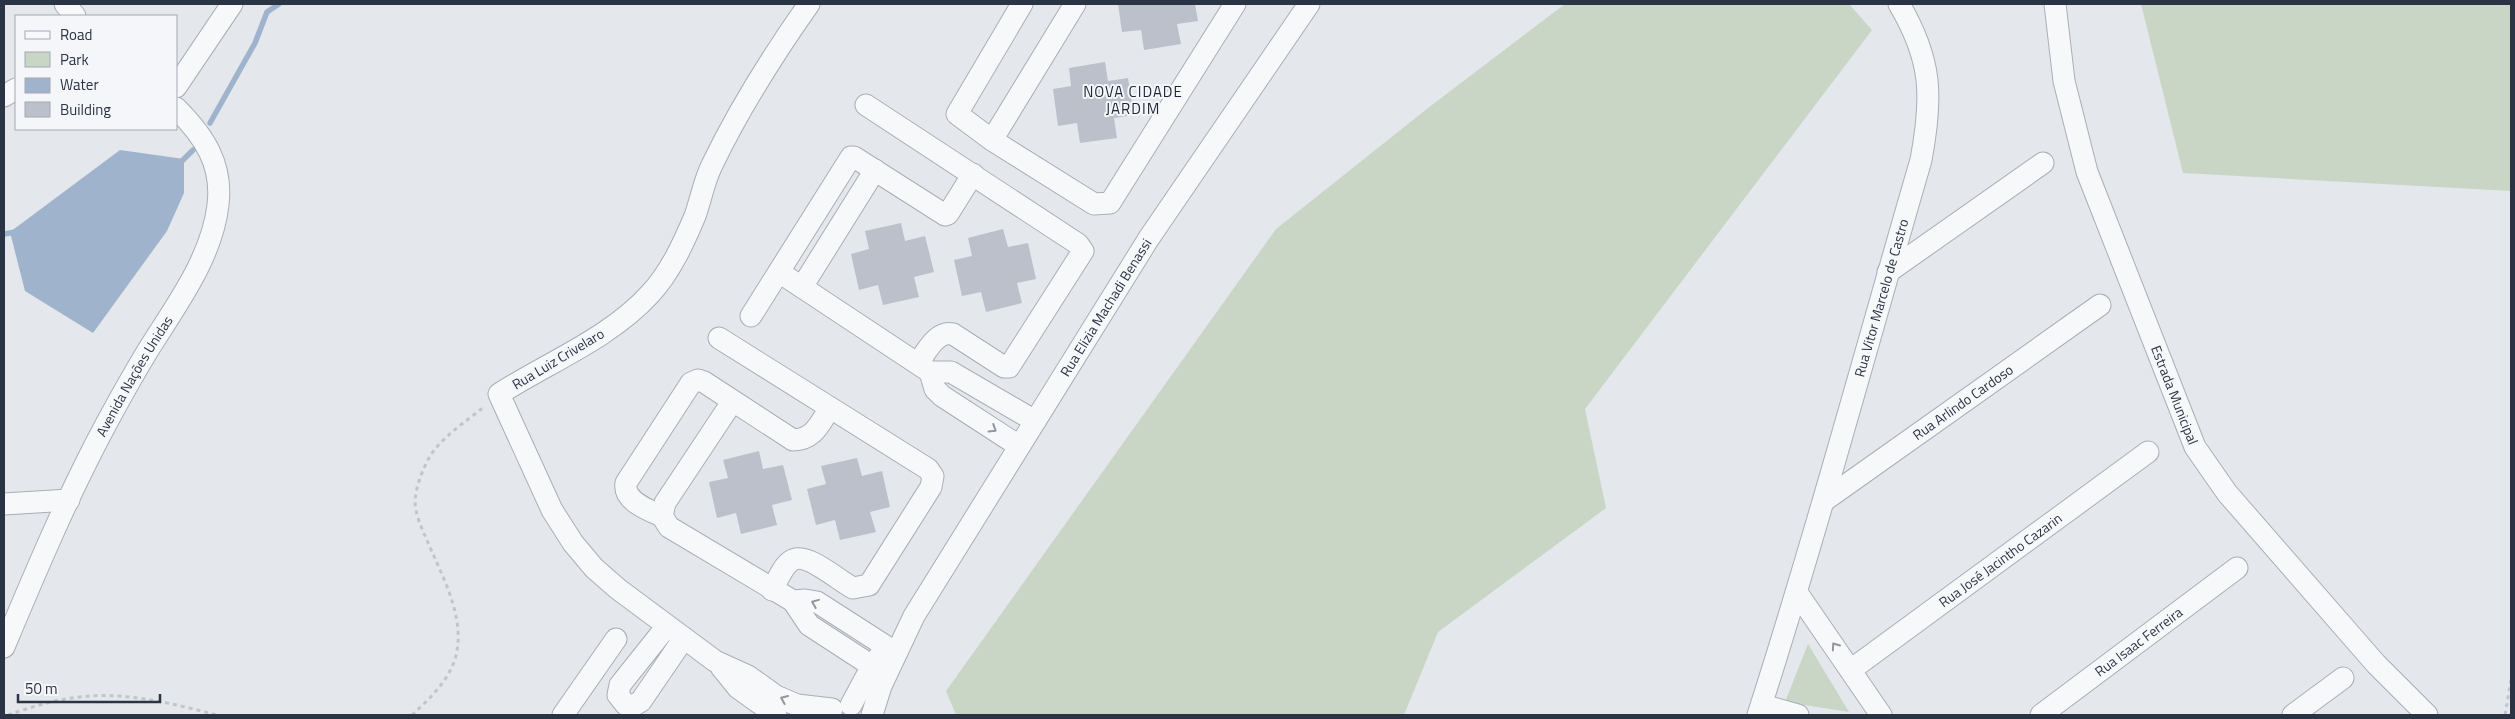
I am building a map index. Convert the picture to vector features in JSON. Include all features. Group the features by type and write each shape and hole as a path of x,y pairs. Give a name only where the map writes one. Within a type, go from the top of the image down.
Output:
{"street":[{"path":"65,4 74,15"},
{"path":"178,84 232,4"},
{"name":"Rua Luiz Crivelaro","path":"499,394 623,320 651,294 670,268 695,216 711,167 735,122 774,54 809,4"},
{"path":"1022,4 957,112 961,119 992,140 1094,204 1110,203 1236,4"},
{"path":"992,140 1075,4"},
{"name":"Rua Elizia Machadi Benassi","path":"872,715 881,686 914,616 1148,238 1309,4"},
{"name":"Rua Vitor Marcelo de Castro","path":"1760,710 1798,594 1921,160 1930,96 1925,66 1915,32 1899,4"},
{"name":"Estrada Municipal","path":"2055,4 2064,81 2087,172 2194,447 2227,493 2376,664 2426,715"},
{"path":"4,96 15,90"},
{"path":"866,105 1082,248 1083,255 1009,367 1004,367 954,334 948,333 939,336 924,368"},
{"name":"Avenida Nações Unidas","path":"4,646 69,500 104,428 141,362 185,291 209,243 218,205 218,180 211,152 197,129 178,110"},
{"path":"750,316 850,158 854,157 945,216 972,174"},
{"path":"1888,272 2043,163"},
{"path":"802,287 875,170"},
{"path":"779,272 924,368 951,372 1035,421"},
{"name":"Rua Arlindo Cardoso","path":"1825,500 2100,305"},
{"path":"719,338 928,470 933,476 933,484 869,585 864,588 853,588 808,560 798,558 789,562 772,590"},
{"path":"924,368 937,392 1019,446"},
{"path":"830,408 811,436 806,439 793,440 704,382 698,380 691,383 628,478 625,488 628,496 662,516 669,527 772,590 793,601 817,602 887,647"},
{"path":"964,411 978,389"},
{"path":"499,394 537,480 573,543 594,568 666,626 716,661 748,676 776,696 797,705 844,711"},
{"path":"662,516 665,503 732,402"},
{"name":"Rua José Jacintho Cazarin","path":"1852,669 2148,452"},
{"path":"4,504 69,500"},
{"name":"Rua Isaac Ferreira","path":"2041,715 2237,568"},
{"path":"1798,594 1852,669 1881,715"},
{"path":"793,601 803,619 872,666"},
{"name":"Rua Elizia Machadi Benassi","path":"844,711 872,666 914,616"},
{"path":"830,639 843,619"},
{"path":"666,626 618,690 619,709 637,704 684,638"},
{"path":"563,715 616,639"},
{"path":"640,660 659,674"},
{"path":"716,661 738,688 776,715"},
{"path":"2293,715 2343,678"},
{"path":"1760,710 1798,715"}],"path":[{"name":"Rua Luiz Crivelaro","path":"412,715 432,696 451,668 456,649 458,624 452,600 419,522 415,503 418,482 430,456 451,434 499,394"},
{"path":"2505,715 2511,680"},
{"path":"8,715 73,697 120,697 160,702 217,715"}],"green space":[{"path":"1565,4 1849,4 1872,30 1585,409 1606,508 1438,632 1404,715 956,715 946,691 1276,229 1428,108"},
{"path":"2141,4 2511,4 2511,191 2183,173"},
{"path":"1808,644 1849,712 1785,702"}],"water":[{"path":"120,150 184,159 184,193 167,231 93,333 25,291 10,232"}],"building":[{"path":"1118,4 1195,4 1198,21 1177,24 1181,44 1144,50 1141,30 1122,32"},
{"path":"1105,62 1108,81 1128,78 1134,115 1114,118 1117,138 1080,143 1077,123 1058,126 1053,89 1071,86 1069,68"},
{"path":"901,223 905,241 925,236 934,272 914,277 919,297 883,305 878,285 859,290 851,254 869,249 865,231"},
{"path":"1003,229 1008,247 1028,243 1036,279 1017,283 1022,303 986,312 981,292 962,296 954,260 972,256 968,238"},
{"path":"759,451 763,469 783,465 792,500 772,505 777,525 741,534 736,513 717,518 709,482 728,478 723,460"},
{"path":"857,458 862,476 882,471 890,507 870,512 876,532 840,540 835,520 816,525 807,489 826,484 821,466"}],"waterway":[{"path":"210,123 255,43 267,12 279,4"},
{"path":"180,163 193,150"},
{"path":"4,234 16,232"}],"district":[{"name":"NOVA CIDADE JARDIM","path":"1133,100"}]}
